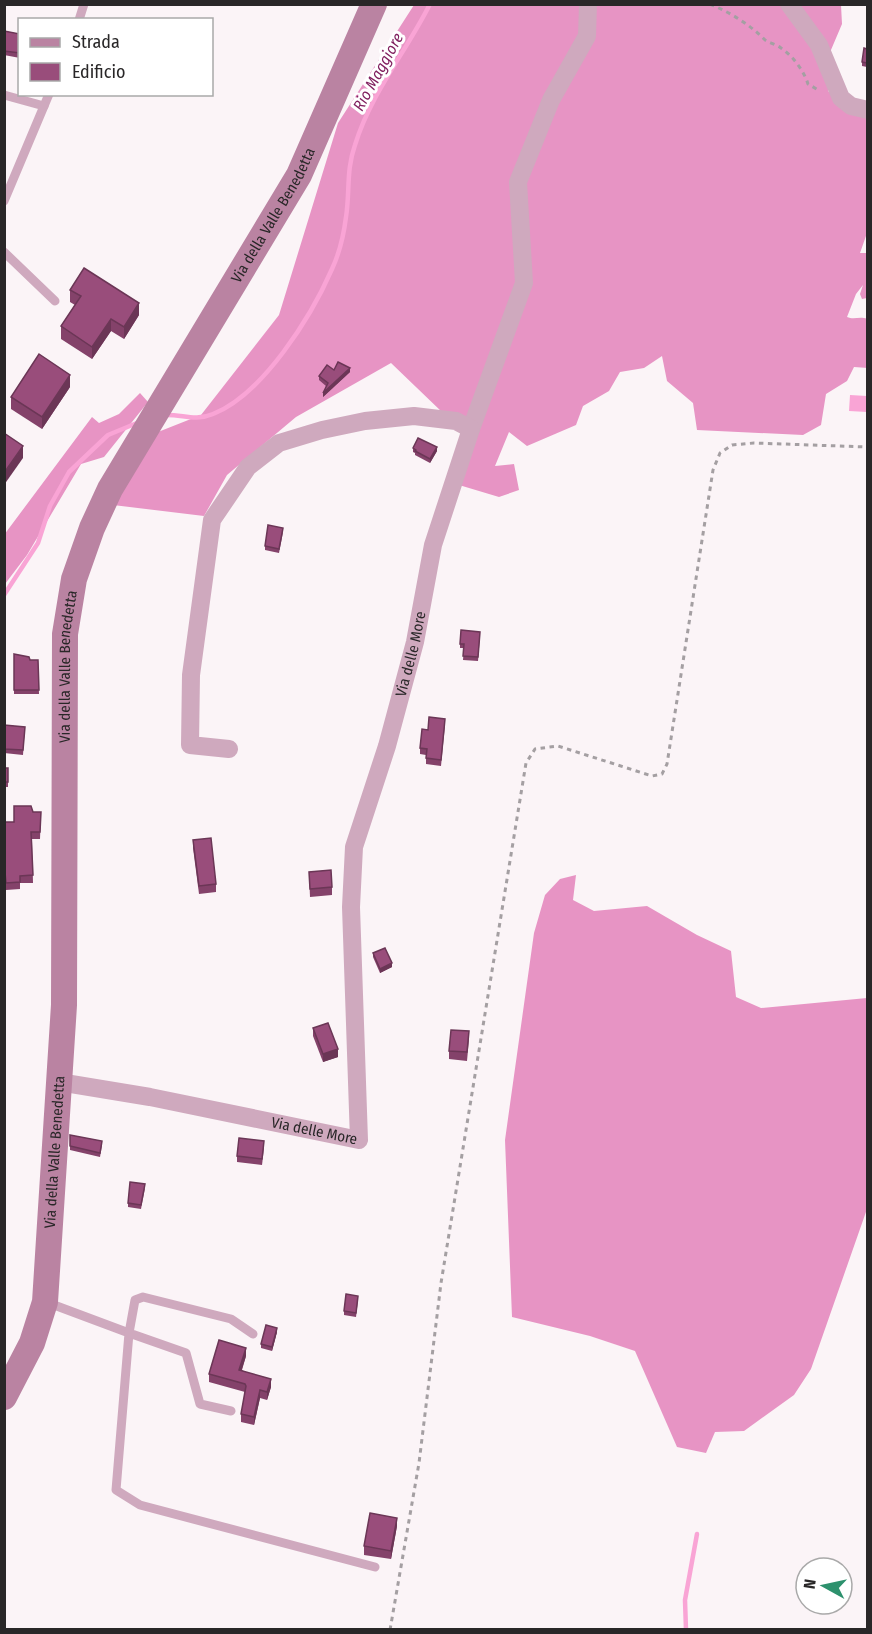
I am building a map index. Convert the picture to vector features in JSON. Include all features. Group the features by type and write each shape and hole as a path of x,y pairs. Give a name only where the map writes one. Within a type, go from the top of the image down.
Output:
{"main road":[{"name":"Via della Valle Benedetta","path":"4,1397 32,1343 45,1302 64,1005 64,634 74,579 92,528 111,489 299,175 374,4"}],"street":[{"path":"229,749 190,745 191,675 212,520 248,468 279,444 322,430 365,421 414,416 456,421 471,429 524,283 518,182 551,100 587,36 588,4"},
{"path":"789,4 819,45 841,98 851,106 867,111"},
{"name":"Via delle More","path":"59,1082 150,1097 359,1140 351,907 354,847 387,746 415,642 433,545 471,429"}],"lane":[{"path":"4,95 44,106"},
{"path":"4,201 48,96"},
{"path":"4,252 55,301"},
{"path":"253,1334 231,1319 143,1297 135,1300 129,1333 116,1490 140,1505 375,1567"},
{"path":"45,1302 186,1353 200,1404 231,1411"}],"path":[{"path":"710,4 738,16 752,30 760,32 765,40 781,48 804,73 808,84 816,90 825,92"},
{"path":"390,1629 419,1463 441,1283 526,763 535,749 558,746 652,776 662,774 667,764 713,470 720,453 732,445 754,443 867,447"}],"shaded area":[{"path":"414,5 841,5 842,24 828,57 828,91 853,109 867,113 867,233 860,253 867,253 867,298 862,299 860,294 863,285 856,294 847,317 867,319 868,368 854,367 847,381 826,394 821,425 803,435 697,430 693,403 667,381 662,356 644,368 620,372 609,391 583,406 576,425 527,446 509,432 495,466 514,464 519,490 499,497 459,485 468,437 391,363 296,417 227,475 204,516 113,505 158,432 201,415 279,315 338,123"},
{"path":"140,393 148,402 104,457 81,464 27,555 5,584 4,535 92,417 99,423 119,414"},
{"path":"850,395 867,396 867,412 849,411"},
{"path":"576,875 573,900 594,911 647,906 697,935 731,951 736,997 761,1008 867,998 867,1209 811,1369 794,1395 744,1431 715,1432 706,1453 677,1447 635,1351 590,1336 512,1317 505,1140 534,933 545,895 560,879"}],"building":[{"path":"4,31 18,34 18,53 4,51"},
{"path":"864,48 867,49 867,63 862,62"},
{"path":"84,268 139,303 124,327 111,319 92,347 61,326 81,296 70,290"},
{"path":"39,354 70,375 42,417 11,397"},
{"path":"338,362 350,368 323,393 328,383 319,376 327,365 334,370"},
{"path":"4,433 23,446 4,473"},
{"path":"418,438 437,447 430,459 413,448"},
{"path":"268,525 283,528 279,549 265,546"},
{"path":"461,630 480,632 478,657 463,656 464,644 460,644"},
{"path":"14,654 29,657 30,660 38,660 39,690 14,690"},
{"path":"429,717 445,719 441,760 426,758 427,749 420,748 422,729 428,730"},
{"path":"4,725 25,727 23,750 4,749"},
{"path":"4,768 8,768 8,782 4,782"},
{"path":"14,806 31,806 33,812 41,812 40,832 31,832 33,875 20,876 20,882 6,883 4,822 14,822"},
{"path":"211,838 216,884 199,886 193,840"},
{"path":"331,870 332,887 310,889 309,872"},
{"path":"385,948 392,963 380,969 373,953"},
{"path":"328,1023 338,1049 323,1054 313,1028"},
{"path":"451,1030 469,1031 467,1052 449,1051"},
{"path":"70,1135 102,1141 100,1153 70,1146"},
{"path":"239,1138 264,1141 262,1159 237,1156"},
{"path":"130,1182 145,1184 141,1205 128,1203"},
{"path":"346,1294 358,1296 356,1313 344,1311"},
{"path":"266,1325 277,1328 272,1347 261,1344"},
{"path":"219,1340 246,1348 239,1370 271,1379 267,1392 260,1390 254,1417 241,1414 245,1384 209,1374"},
{"path":"370,1513 397,1518 391,1551 364,1546"}],"waterway":[{"name":"Rio Maggiore","path":"164,415 194,418 213,414 232,404 250,390 267,372 298,331 335,263 343,237 350,163 362,126 379,90 430,4"},
{"name":"Rio Maggiore","path":"4,595 38,543 50,506 69,472 108,435 137,423"},
{"path":"686,1630 685,1600 697,1534"}]}
